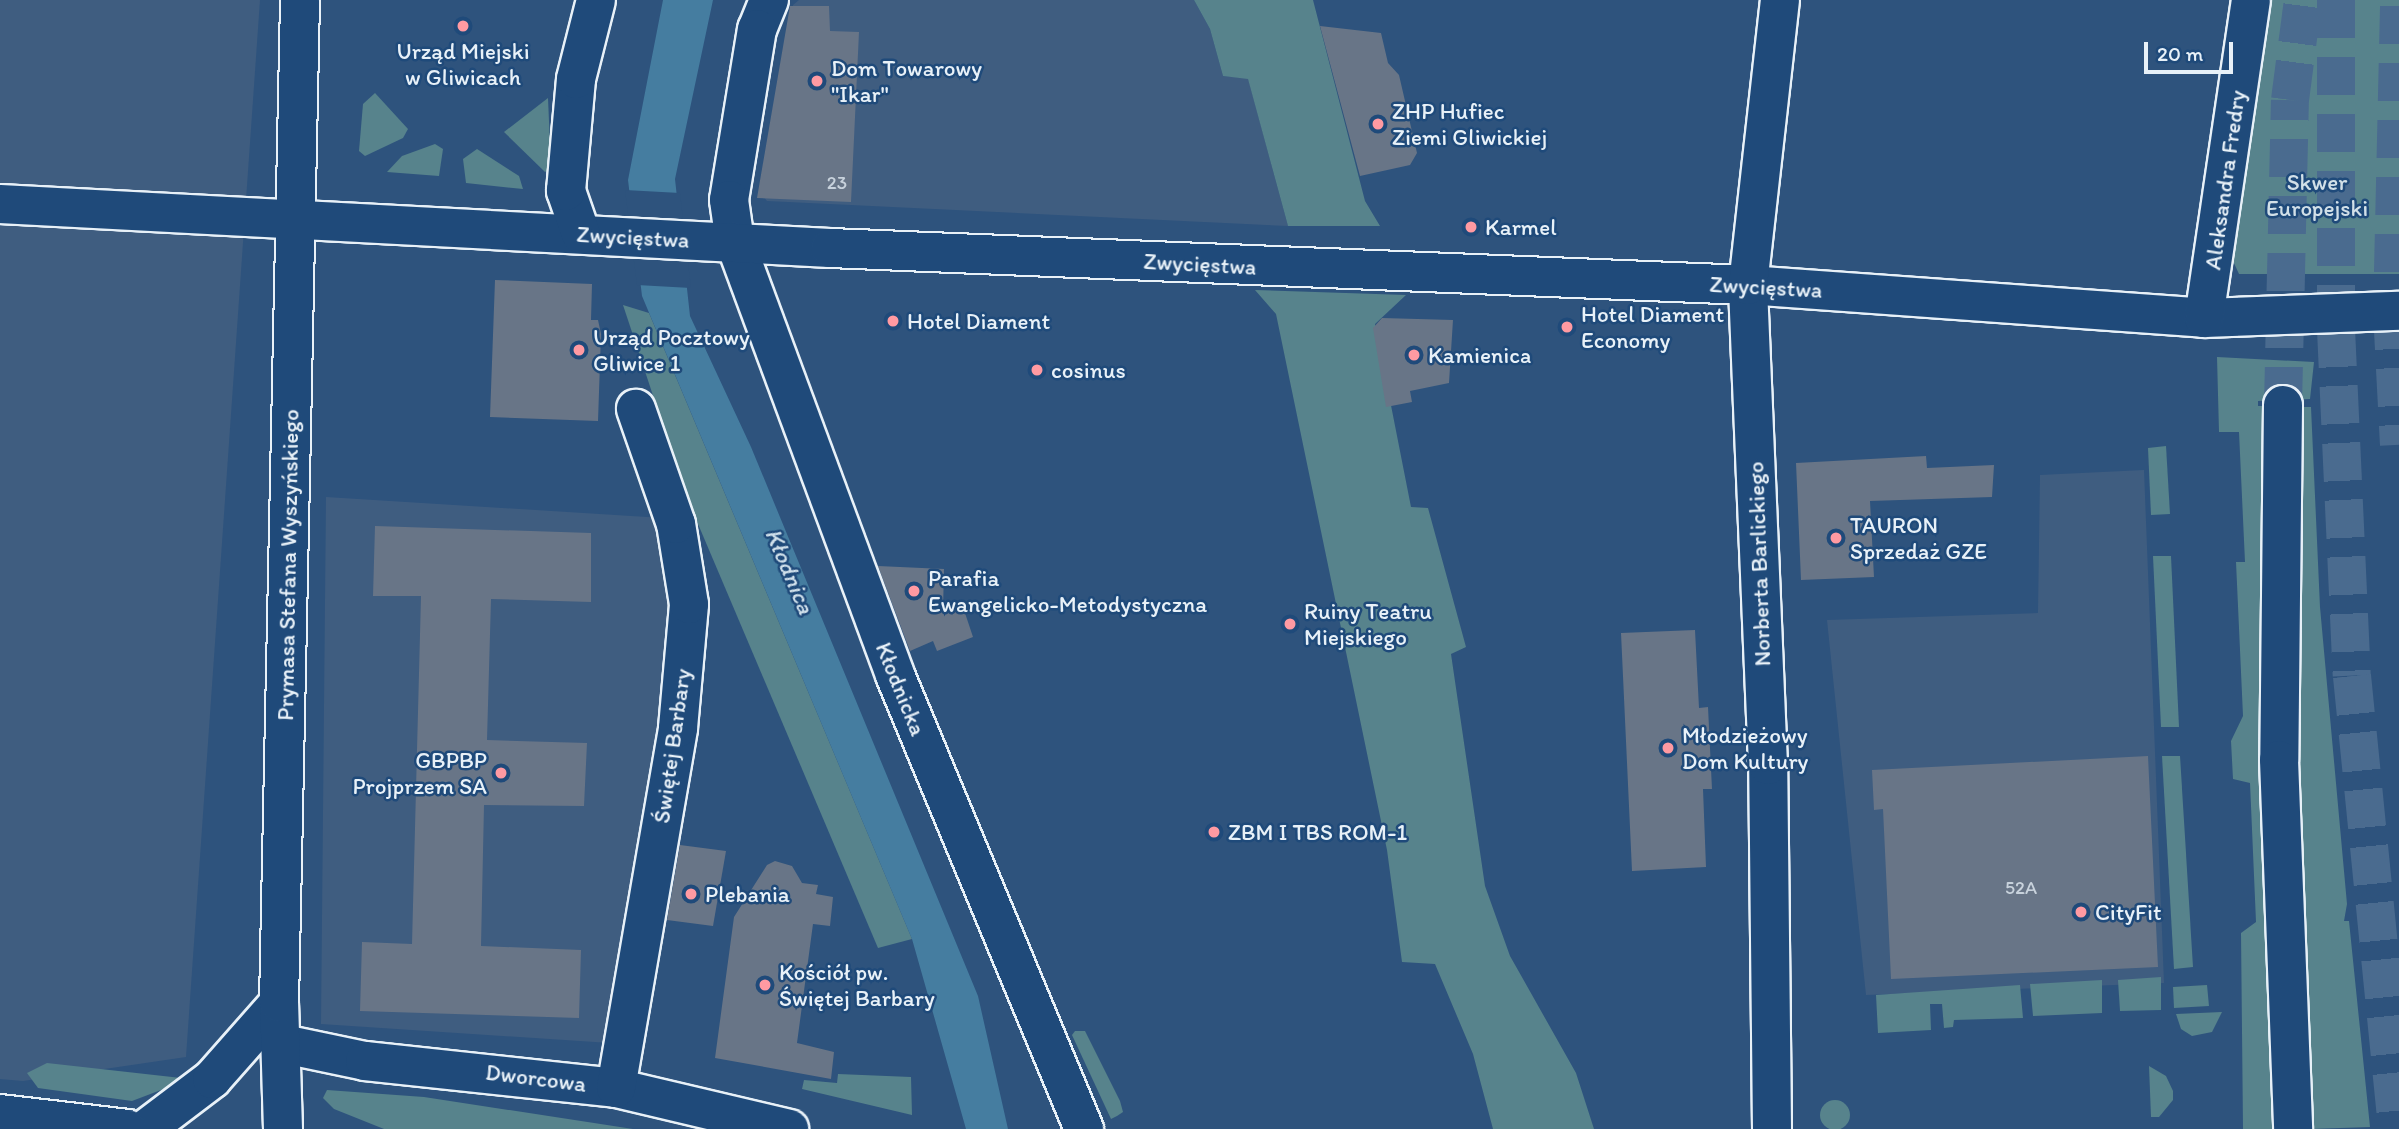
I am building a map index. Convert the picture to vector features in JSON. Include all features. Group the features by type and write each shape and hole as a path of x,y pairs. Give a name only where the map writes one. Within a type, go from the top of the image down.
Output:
{"street":[{"name":"Prymasa Stefana Wyszyńskiego","path":"283,1129 279,1003 300,0"},
{"path":"595,235 566,191 576,79 596,0"},
{"name":"Kłodnicka","path":"769,0 757,29 723,241 885,650 1084,1129"},
{"name":"Norberta Barlickiego","path":"1772,1129 1768,765 1748,285 1780,0"},
{"name":"Aleksandra Fredry","path":"2204,318 2251,0"},
{"name":"Zwycięstwa","path":"0,204 723,241 1748,285 2204,318 2399,311"},
{"path":"2283,405 2279,760 2293,1129"},
{"name":"Świętej Barbary","path":"616,1088 678,728 689,604 676,524 636,409"},
{"path":"146,1129 212,1079 279,1003"},
{"name":"Dworcowa","path":"279,1043 365,1061 616,1088 789,1129"},
{"path":"0,1114 127,1129"}],"shaded area":[{"path":"0,0 260,0 186,1057 23,1081 0,1079"},
{"path":"799,0 1194,0 1210,29 1223,76 1248,78 1288,226 767,201 762,195 793,5"},
{"path":"2144,470 2164,983 1866,995 1827,620 2038,613 2040,475"},
{"path":"326,497 663,518 673,599 664,697 610,1043 321,1024"}],"green space":[{"path":"1194,0 1313,0 1365,201 1380,226 1288,226 1248,79 1223,76 1210,29"},
{"name":"Skwer Europejski","path":"2259,0 2399,0 2399,274 2239,274 2227,248"},
{"path":"375,93 408,129 403,138 365,156 359,151 363,104"},
{"path":"548,98 551,168 545,172 504,132"},
{"path":"435,144 443,149 439,176 387,172 402,156"},
{"path":"477,149 519,176 523,189 466,183 463,159"},
{"path":"1255,290 1406,295 1375,324 1411,507 1428,508 1466,647 1451,654 1485,886 1510,956 1576,1073 1594,1129 1493,1129 1473,1054 1435,964 1402,962 1387,850 1276,314"},
{"path":"623,305 649,313 912,939 878,948 687,498"},
{"path":"2217,357 2314,362 2310,399 2258,401 2258,406 2267,406 2280,1129 2243,1129 2241,933 2256,922 2250,783 2233,779 2231,741 2243,716 2236,562 2245,562 2239,432 2219,432"},
{"path":"2300,407 2311,407 2320,607 2347,904 2344,921 2349,921 2370,1127 2311,1129 2295,778"},
{"path":"2166,446 2170,514 2151,515 2148,448"},
{"path":"2153,556 2171,556 2179,727 2161,727"},
{"path":"2162,756 2180,756 2193,967 2174,969"},
{"path":"2161,977 2161,1010 2120,1011 2118,980"},
{"path":"2102,980 2102,1013 2033,1016 2030,984"},
{"path":"2020,985 2023,1018 1954,1020 1953,1027 1944,1028 1942,1004 1930,1004 1931,1030 1878,1033 1876,995"},
{"path":"2207,985 2209,1006 2174,1008 2173,987"},
{"path":"2222,1012 2212,1032 2192,1036 2181,1029 2176,1014"},
{"path":"1075,1031 1085,1031 1120,1101 1123,1112 1111,1119 1072,1035"},
{"path":"47,1063 190,1079 132,1101 38,1088 27,1073"},
{"path":"2149,1066 2166,1076 2173,1091 2173,1100 2159,1117 2151,1117"},
{"path":"838,1074 911,1077 912,1115 802,1089 804,1080 837,1083"},
{"path":"327,1090 424,1097 633,1129 384,1129 334,1109 323,1098"},
{"path":"1835,1100 1846,1104 1850,1115 1846,1126 1835,1130 1824,1126 1820,1115 1824,1104"}],"water":[{"name":"Kłodnica","path":"663,0 713,0 675,179 690,316 751,447 978,996 1008,1129 966,1129 912,939 642,296 628,180"}],"pier":[{"path":"625,190 680,193 691,288 637,285"}],"building":[{"name":"Dom Towarowy \"Ikar\"","path":"790,6 829,6 830,31 859,32 851,202 757,198"},
{"name":"ZHP Hufiec Ziemi Gliwickiej","path":"1320,26 1381,33 1388,63 1399,75 1417,153 1410,165 1360,176"},
{"name":"Urząd Pocztowy Gliwice 1","path":"495,280 592,284 591,320 598,320 601,334 598,421 490,417"},
{"name":"Kamienica","path":"1382,318 1453,320 1449,383 1410,391 1412,402 1386,407 1373,328"},
{"name":"TAURON Sprzedaż GZE","path":"1926,456 1927,468 1994,465 1992,497 1870,501 1874,577 1801,580 1796,463"},
{"name":"GBPBP Projprzem SA","path":"375,526 591,533 591,602 491,599 487,740 587,743 584,806 484,805 481,946 581,950 579,1018 360,1011 362,942 412,944 421,596 373,596"},
{"name":"Parafia Ewangelicko-Metodystyczna","path":"878,566 944,569 943,611 965,613 973,637 937,651 933,641 910,651"},
{"name":"Młodzieżowy Dom Kultury","path":"1695,630 1699,708 1708,707 1712,789 1703,789 1706,867 1632,871 1621,633"},
{"path":"2148,756 2158,967 1891,979 1883,809 1874,810 1872,770"},
{"name":"Plebania","path":"680,845 726,851 713,926 667,920"},
{"name":"Kościół pw. Świętej Barbary","path":"775,861 792,866 802,883 818,885 816,894 833,897 830,926 813,924 797,1043 834,1052 831,1079 715,1058 734,917 767,865"}],"tunnel":[{"path":"2283,405 2290,100 2303,0"},
{"path":"2336,0 2336,329 2352,676 2397,1129"},
{"path":"2399,6 2392,311 2399,445"}],"place":[{"name":"Urząd Miejski w Gliwicach","path":"463,26"},
{"name":"Dom Towarowy \"Ikar\"","path":"817,81"},
{"name":"ZHP Hufiec Ziemi Gliwickiej","path":"1378,124"},
{"name":"Karmel","path":"1471,227"},
{"name":"Hotel Diament","path":"893,321"},
{"name":"Hotel Diament Economy","path":"1567,327"},
{"name":"Urząd Pocztowy Gliwice 1","path":"579,350"},
{"name":"Kamienica","path":"1414,355"},
{"name":"cosinus","path":"1037,370"},
{"name":"TAURON Sprzedaż GZE","path":"1836,538"},
{"name":"Parafia Ewangelicko-Metodystyczna","path":"914,591"},
{"name":"Ruiny Teatru Miejskiego","path":"1290,624"},
{"name":"Młodzieżowy Dom Kultury","path":"1668,748"},
{"name":"GBPBP Projprzem SA","path":"501,773"},
{"name":"ZBM I TBS ROM-1","path":"1214,832"},
{"name":"Plebania","path":"691,894"},
{"name":"CityFit","path":"2081,912"},
{"name":"Kościół pw. Świętej Barbary","path":"765,985"}]}
